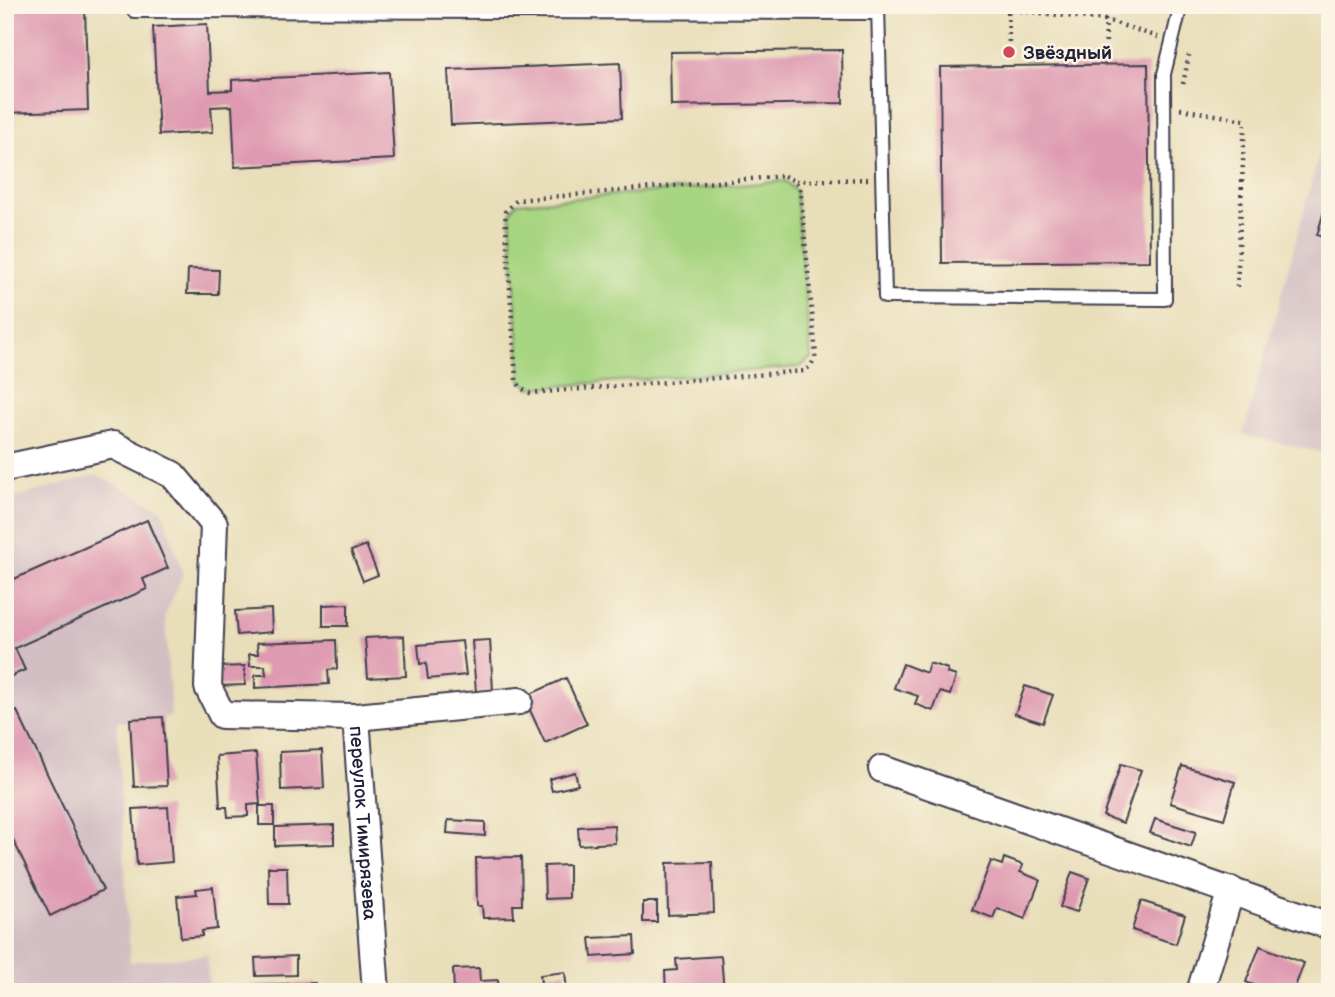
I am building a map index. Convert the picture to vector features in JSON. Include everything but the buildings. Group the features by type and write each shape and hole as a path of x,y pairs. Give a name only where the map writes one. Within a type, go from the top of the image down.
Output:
{"street":[{"name":"переулок Тимирязева","path":"5,468 113,445 173,475 214,524 208,687 222,715 356,717 376,992"},
{"path":"356,717 519,701"},
{"path":"882,769 1330,926"},
{"path":"1200,992 1231,890"}],"lane":[{"path":"134,5 134,11 882,9 885,297 1165,299 1164,74 1181,5"}],"path":[{"path":"1105,5 1106,47"},
{"path":"882,9 1008,8 1106,19 1190,49 1183,85"},
{"path":"1008,8 1009,44"},
{"path":"1181,97 1179,109 1245,120 1237,287"},
{"path":"795,181 800,188 816,355 812,364 804,371 530,393 521,388 516,380 505,212 517,200 784,176 795,181 882,178"}],"shaded area":[{"path":"1330,114 1330,454 1243,435"},
{"path":"97,475 162,509 183,574 165,615 171,717 117,722 130,962 207,955 209,992 5,992 5,500"}],"green space":[{"path":"785,181 796,191 811,358 800,367 530,388 521,380 510,213 517,203"}],"place":[{"name":"Звёздный","path":"1009,52"}]}
